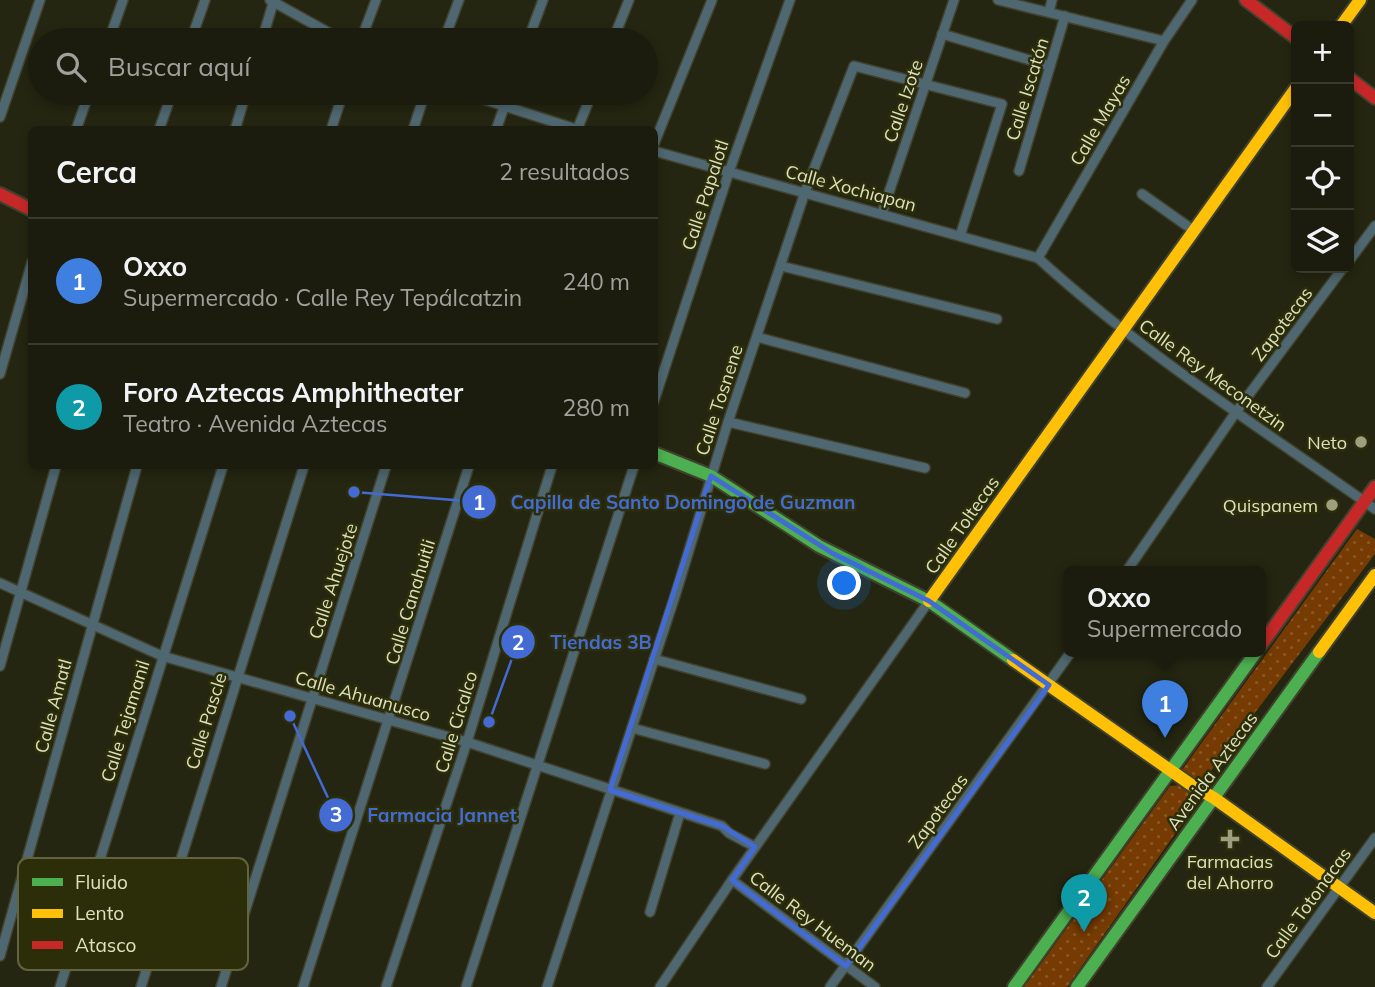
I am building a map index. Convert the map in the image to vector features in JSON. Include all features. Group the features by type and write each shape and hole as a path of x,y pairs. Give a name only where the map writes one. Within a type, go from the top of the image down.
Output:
{"street":[{"path":"30,28 40,0"},
{"path":"113,28 123,0"},
{"path":"195,28 205,0"},
{"path":"366,28 376,0"},
{"path":"449,28 460,0"},
{"path":"532,28 543,0"},
{"path":"618,28 629,0"},
{"path":"658,134 712,0"},
{"name":"Calle Papalotl","path":"658,389 729,172 790,0"},
{"name":"Calle Izote","path":"882,213 954,0"},
{"path":"998,0 1164,40"},
{"path":"1049,12 1052,0"},
{"name":"Calle Mayas","path":"1038,258 1164,40 1192,0"},
{"path":"1246,0 1291,34"},
{"path":"1345,21 1360,0"},
{"path":"265,28 272,1 320,28"},
{"name":"Calle Iscatón","path":"1019,171 1065,16"},
{"path":"942,34 1050,66"},
{"path":"0,117 28,35"},
{"name":"Calle Tosnene","path":"547,987 728,422 805,192 853,66 925,83"},
{"path":"1354,82 1375,98"},
{"path":"925,83 1002,104 960,236"},
{"name":"Calle Toltecas","path":"660,987 755,847 1291,95"},
{"path":"77,126 85,105"},
{"path":"160,126 168,105"},
{"path":"236,126 242,105"},
{"path":"332,126 339,105"},
{"path":"414,126 421,105"},
{"path":"497,105 568,126"},
{"path":"579,126 587,105"},
{"path":"497,126 503,107"},
{"name":"Calle Xochiapan","path":"658,152 1038,258"},
{"path":"0,194 28,208"},
{"path":"1142,194 1193,230"},
{"path":"1354,254 1375,226"},
{"name":"Calle Rey Meconetzin","path":"1038,258 1081,298 1370,506"},
{"path":"781,266 997,319"},
{"name":"Zapotecas","path":"1130,566 1236,412 1339,273"},
{"path":"0,374 28,276"},
{"path":"757,337 965,393"},
{"path":"728,422 925,468"},
{"path":"658,455 711,476 809,541 929,601 1375,913"},
{"path":"0,666 54,469"},
{"name":"Calle Amatl","path":"27,858 136,469"},
{"name":"Calle Tejamanil","path":"100,858 222,469"},
{"name":"Calle Pascle","path":"180,858 303,469"},
{"name":"Calle Ahuejote","path":"248,901 385,469"},
{"name":"Calle Canahuitli","path":"303,987 468,469"},
{"name":"Calle Cicalco","path":"386,987 467,742 551,469"},
{"path":"466,987 633,469"},
{"path":"1266,639 1370,506 1375,487"},
{"name":"Avenida Aztecas","path":"1077,987 1375,575"},
{"name":"Calle Ahuanusco","path":"0,583 162,656 312,697 539,765 722,826 755,847"},
{"name":"Zapotecas","path":"830,987 1068,657"},
{"name":"Avenida Aztecas","path":"1014,987 1252,657"},
{"path":"654,659 801,699"},
{"path":"632,728 765,764"},
{"path":"650,912 680,813"},
{"name":"Calle Totonacas","path":"1267,987 1375,838"},
{"name":"Calle Rey Hueman","path":"732,880 875,987"},
{"name":"Calle Amatl","path":"0,956 18,891"},
{"name":"Calle Tejamanil","path":"60,987 65,970"},
{"name":"Calle Pascle","path":"141,987 146,970"},
{"name":"Calle Ahuejote","path":"221,987 226,970"}],"highlighted area":[{"path":"711,476 832,553 929,601 1049,685 846,966 732,880 755,847 722,826 610,790"}],"shaded area":[{"path":"1357,529 1375,539 1375,554 1201,784 1179,774"},
{"path":"1190,784 1196,804 1067,987 1024,987 1170,786"}],"traffic: fast":[{"path":"658,455 711,476 819,546 929,601 1013,660"},
{"path":"1077,987 1319,652"},
{"path":"1014,987 1252,657"}],"traffic: slow":[{"path":"1345,21 1360,0"},
{"path":"929,601 1291,95"},
{"path":"1319,652 1375,575"},
{"path":"1013,660 1375,913"}],"traffic: jam":[{"path":"1246,0 1291,34"},
{"path":"1354,82 1375,98"},
{"path":"0,194 28,208"},
{"path":"1266,638 1375,487"}],"place":[{"name":"Neto","path":"1361,442"},
{"name":"Capilla de Santo Domingo de Guzman","path":"354,492"},
{"name":"Quispanem","path":"1332,505"},
{"name":"Farmacia Jannet","path":"290,716"},
{"name":"Tiendas 3B","path":"489,722"},
{"name":"Oxxo","path":"1165,738"},
{"name":"Farmacias del Ahorro","path":"1230,839"},
{"name":"Foro Aztecas Amphitheater","path":"1084,932"}]}
